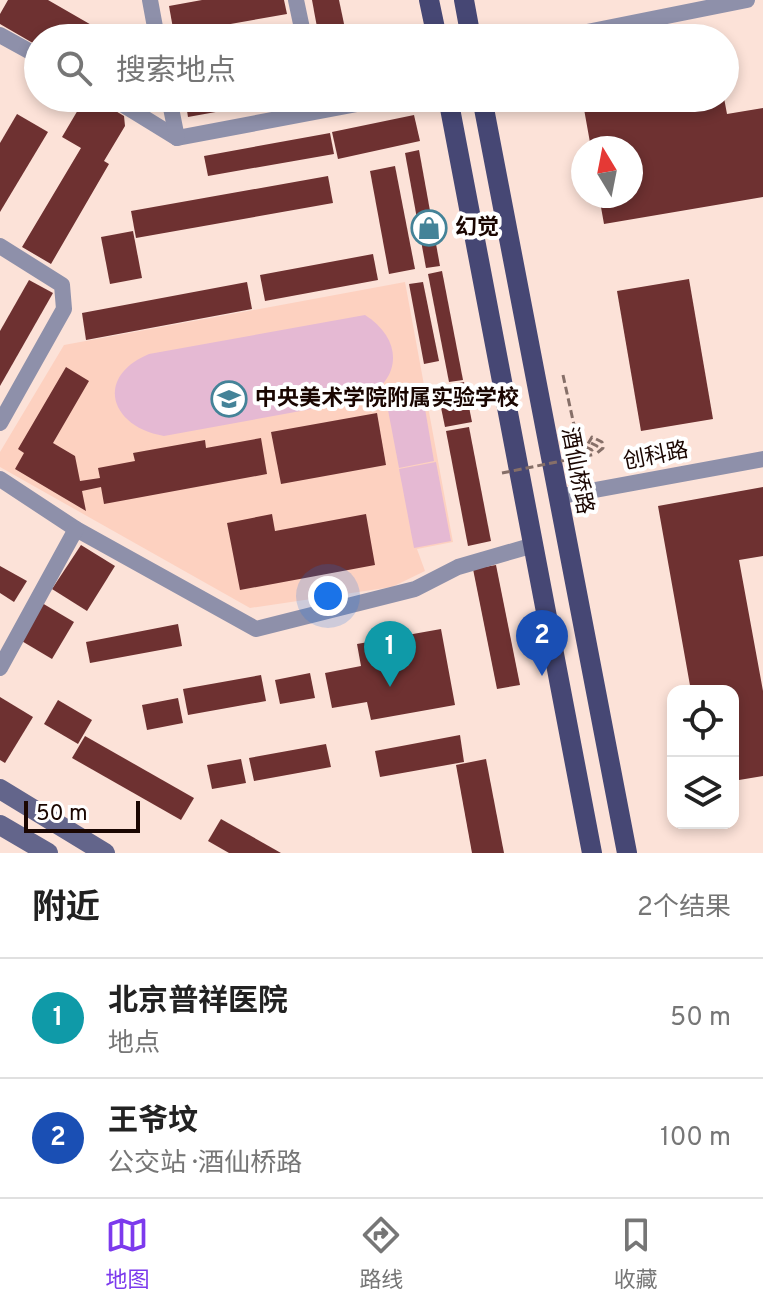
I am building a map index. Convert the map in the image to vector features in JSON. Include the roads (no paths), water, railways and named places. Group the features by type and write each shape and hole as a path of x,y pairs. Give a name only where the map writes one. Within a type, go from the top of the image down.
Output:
{"main road":[{"path":"429,0 434,24"},
{"path":"464,0 468,24"},
{"path":"451,112 592,853"},
{"name":"酒仙桥路","path":"485,112 627,853"},
{"path":"0,789 105,853"},
{"path":"0,825 48,853"}],"street":[{"path":"150,0 154,24"},
{"path":"296,0 301,24"},
{"path":"627,24 747,0"},
{"path":"0,35 24,48"},
{"path":"135,112 177,138 284,112"},
{"path":"172,112 177,138"},
{"path":"0,246 62,285 64,309 0,423"},
{"name":"创科路","path":"557,497 763,459"},
{"path":"0,479 76,529 256,629 415,589 458,567 534,545"},
{"path":"0,668 76,529"}],"place":[{"name":"幻觉","path":"429,228"},
{"name":"中央美术学院附属实验学校","path":"229,399"},
{"name":"王爷坟","path":"542,676"},
{"name":"北京普祥医院","path":"390,687"}]}
